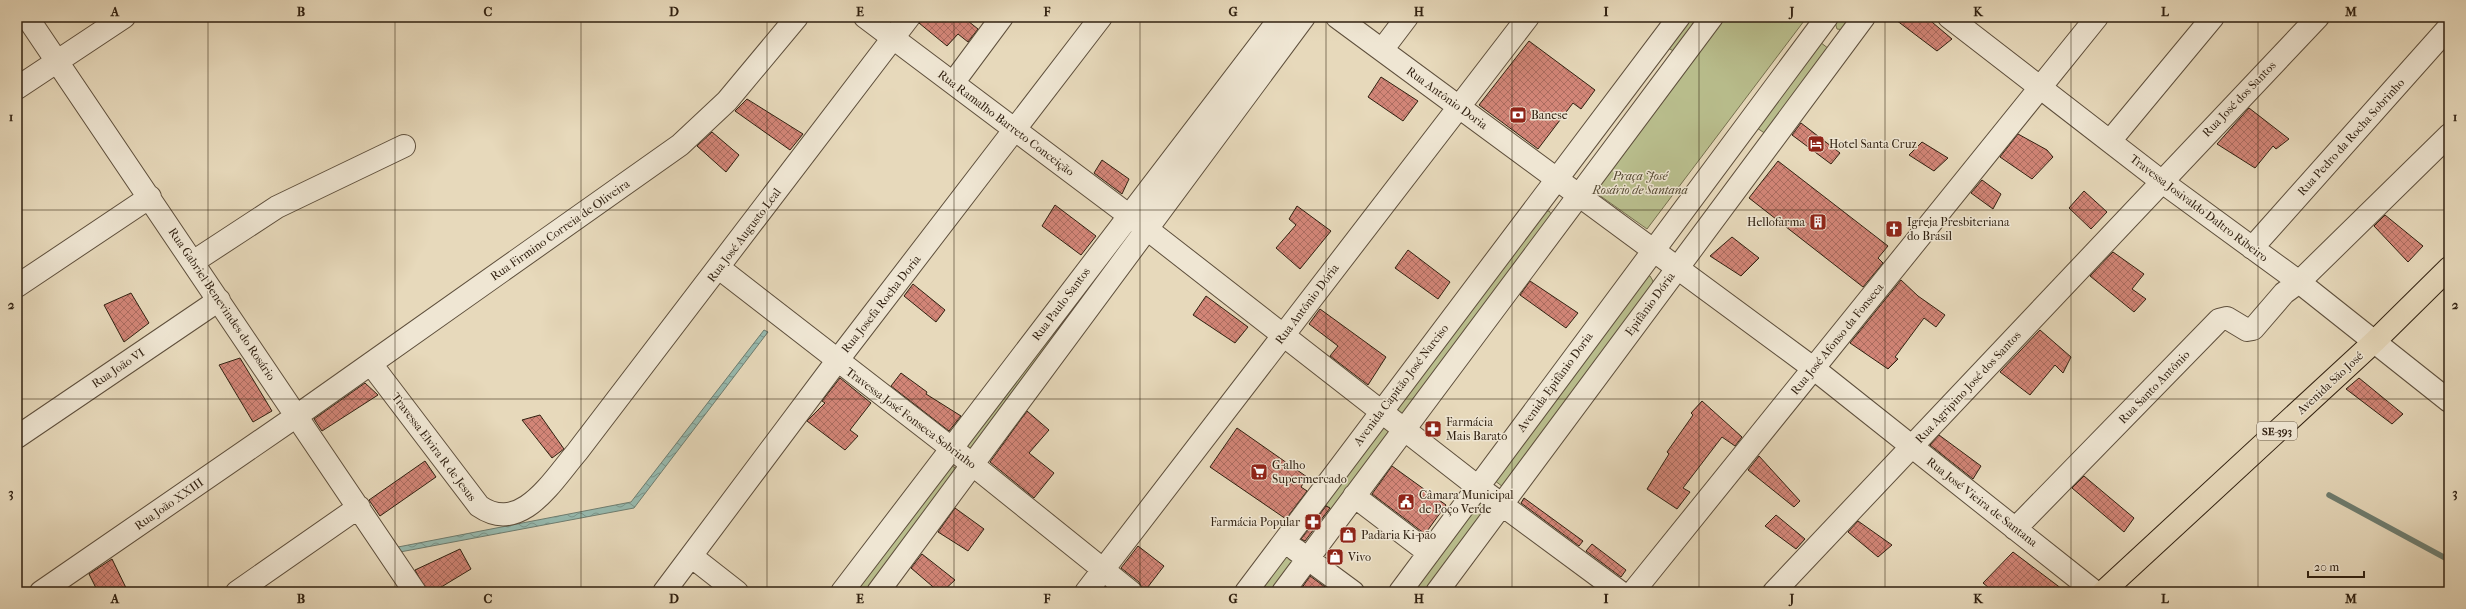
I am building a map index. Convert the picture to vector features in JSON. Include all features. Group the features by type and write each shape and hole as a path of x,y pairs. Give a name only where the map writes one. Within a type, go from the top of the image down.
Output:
{"main road":[{"name":"Avenida São José","path":"2102,592 2375,341 2449,268"}],"street":[{"name":"Rua Gabriel Benevindes do Rosário","path":"27,17 150,197 218,300 298,415 415,592"},
{"path":"17,88 124,17"},
{"name":"Rua Firmino Correia de Oliveira","path":"298,415 680,145 727,101 797,17"},
{"name":"Rua Ramalho Barreto Conceição","path":"865,17 1147,229 1501,505 1620,592"},
{"name":"Rua José Augusto Leal","path":"577,452 719,268 909,17"},
{"path":"953,83 1002,17"},
{"name":"Rua Josefa Rocha Doria","path":"664,592 837,361 1101,17"},
{"name":"Rua Paulo Santos","path":"842,592 1281,17"},
{"name":"Rua Paulo Santos","path":"878,592 973,466 1304,17"},
{"name":"Rua Antônio Doria","path":"1337,17 1558,178"},
{"path":"1382,50 1407,17"},
{"name":"Rua Antônio Dória","path":"1086,592 1458,106 1528,17"},
{"name":"Avenida Capitão José Narciso","path":"1246,592 1380,412 1679,17"},
{"path":"1283,592 1578,194 1712,17"},
{"name":"Epifânio Dória","path":"1437,592 1676,268 1734,194 1864,17"},
{"name":"Rua José Afonso da Fonseca","path":"1633,592 2097,17"},
{"path":"2110,141 2212,17"},
{"name":"Rua José dos Santos","path":"2161,181 2318,17"},
{"name":"Travessa Josivaldo Daltro Ribeiro","path":"1961,20 2041,86 2161,181 2299,282 2449,400"},
{"path":"1653,249 1823,22 1843,45"},
{"name":"Rua Pedro da Rocha Sobrinho","path":"2252,248 2449,26"},
{"path":"2299,282 2449,135"},
{"path":"193,262 277,207 404,146"},
{"path":"1558,178 1676,268"},
{"name":"Rua Agripino José dos Santos","path":"1774,592 2161,181"},
{"path":"17,286 150,197"},
{"name":"Avenida Epifânio Doria","path":"1400,592 1653,249"},
{"name":"Travessa José Fonseca Sobrinho","path":"719,268 973,466 1131,592"},
{"name":"Rua José Vieira de Santana","path":"1676,268 1813,368 2095,592"},
{"name":"Rua Santo Antônio","path":"2015,529 2219,320 2227,318 2250,330 2284,293 2299,282"},
{"name":"Rua João VI","path":"17,437 218,300"},
{"name":"Travessa Elvira R de Jesus","path":"371,364 478,506 489,513 512,515 524,509 539,496 577,452"},
{"name":"Rua João XXIII","path":"41,592 298,415"},
{"path":"1354,496 1429,553"},
{"path":"237,592 359,507"},
{"path":"1283,542 1353,592"},
{"path":"691,556 737,592"}],"green space":[{"path":"1692,17 1704,17 1677,53 1668,48"},
{"name":"Praça José Rosário de Santana","path":"1723,17 1807,17 1647,229 1592,190"},
{"path":"1838,17 1854,17 1844,30 1837,29 1835,22"},
{"path":"1820,42 1829,49 1766,134 1757,128"},
{"path":"1544,211 1549,211 1552,215 1401,417 1393,406"},
{"path":"1130,227 1138,234 963,464 952,455"},
{"path":"1645,274 1650,276 1653,281 1652,286 1503,487 1494,480"},
{"path":"1380,420 1393,430 1332,510 1319,500"},
{"path":"947,462 958,470 867,592 847,592"},
{"path":"1478,499 1491,509 1428,592 1407,592"},
{"path":"1286,550 1295,561 1272,592 1251,592"}],"water":[{"path":"764,330 768,332 634,508 400,552 398,547 631,502"}],"building":[{"path":"921,17 971,17 968,21 978,29 968,42 958,34 947,46 919,23"},
{"path":"1892,17 1926,17 1952,39 1937,51"},
{"path":"1529,41 1595,90 1581,109 1573,103 1538,149 1479,105"},
{"path":"1381,77 1418,101 1403,121 1368,97"},
{"path":"747,99 803,134 790,150 735,111"},
{"path":"2249,108 2289,139 2276,149 2273,146 2255,168 2217,144"},
{"name":"Hotel Santa Cruz","path":"1801,123 1840,153 1831,164 1792,135"},
{"path":"712,132 739,155 726,172 697,146"},
{"path":"2018,134 2047,150 2053,157 2032,179 2000,157"},
{"path":"1922,142 1948,158 1934,171 1909,155"},
{"path":"1102,160 1129,179 1122,194 1094,173"},
{"name":"Hellofarma","path":"1778,161 1888,246 1878,258 1883,263 1863,287 1749,198"},
{"path":"1982,180 2001,194 1993,209 1971,193"},
{"path":"2084,191 2107,212 2091,229 2069,208"},
{"path":"1055,205 1096,236 1081,255 1042,226"},
{"path":"1297,206 1331,231 1300,269 1276,248 1296,225 1289,219"},
{"path":"2385,215 2423,246 2408,262 2374,226"},
{"path":"1732,237 1759,258 1741,276 1710,256"},
{"path":"1408,250 1450,282 1438,299 1395,268"},
{"path":"2113,252 2144,274 2132,289 2146,299 2134,312 2090,276"},
{"path":"1901,280 1918,296 1945,315 1936,327 1924,318 1895,357 1898,359 1888,369 1850,343"},
{"path":"1530,281 1578,313 1566,328 1520,295"},
{"path":"913,284 945,310 936,322 904,296"},
{"path":"131,293 149,323 124,342 104,305"},
{"path":"1206,296 1248,327 1235,343 1193,315"},
{"path":"1320,309 1386,357 1368,385 1330,356 1338,346 1309,324"},
{"path":"2040,330 2071,357 2063,373 2055,365 2030,395 2000,372"},
{"path":"240,358 272,411 253,422 219,365"},
{"path":"901,373 927,392 926,394 961,416 949,431 891,386"},
{"path":"840,378 871,403 850,430 858,436 845,450 807,421 825,403 822,401"},
{"path":"2359,378 2403,414 2392,424 2346,389"},
{"path":"365,383 378,395 322,431 314,419"},
{"path":"1702,401 1742,437 1735,446 1722,437 1683,488 1690,492 1677,509 1647,489 1669,454 1667,452 1693,415 1691,413"},
{"path":"1027,411 1049,430 1029,453 1054,473 1034,498 990,462"},
{"path":"540,415 564,449 552,458 522,420"},
{"name":"G-alho Supermercado","path":"1237,428 1307,477 1301,487 1307,491 1286,519 1210,467"},
{"path":"1939,435 1981,466 1973,479 1930,445"},
{"path":"1759,456 1800,501 1794,507 1748,470"},
{"path":"425,461 436,477 380,516 369,500"},
{"name":"Câmara Municipal de Poço Verde","path":"1392,466 1446,505 1425,534 1372,494"},
{"path":"2084,476 2134,518 2124,532 2072,488"},
{"path":"1524,498 1583,541 1579,546 1521,503"},
{"path":"1326,506 1330,508 1305,541 1301,539"},
{"path":"955,508 984,529 968,551 938,532"},
{"path":"1776,515 1805,539 1796,549 1765,526"},
{"path":"1858,521 1892,545 1878,557 1848,532"},
{"path":"1592,544 1626,570 1621,577 1586,551"},
{"path":"1138,546 1164,566 1144,592 1139,582 1121,568"},
{"path":"460,549 471,569 433,592 427,592 415,570"},
{"path":"2013,552 2066,592 1994,592 1983,583"},
{"path":"922,554 955,580 942,592 939,592 911,568"},
{"path":"112,559 128,592 98,592 89,574"},
{"path":"1310,576 1332,592 1299,592"}],"waterway":[{"path":"2329,495 2449,560"}],"place":[{"name":"Banese","path":"1518,115"},
{"name":"Hotel Santa Cruz","path":"1816,144"},
{"name":"Hellofarma","path":"1818,222"},
{"name":"Igreja Presbiteriana do Brasil","path":"1894,229"},
{"name":"Farmácia Mais Barato","path":"1433,429"},
{"name":"G-alho Supermercado","path":"1259,472"},
{"name":"Câmara Municipal de Poço Verde","path":"1406,502"},
{"name":"Farmácia Popular","path":"1313,522"},
{"name":"Padaria Ki-pão","path":"1348,535"},
{"name":"Vivo","path":"1335,557"}]}
